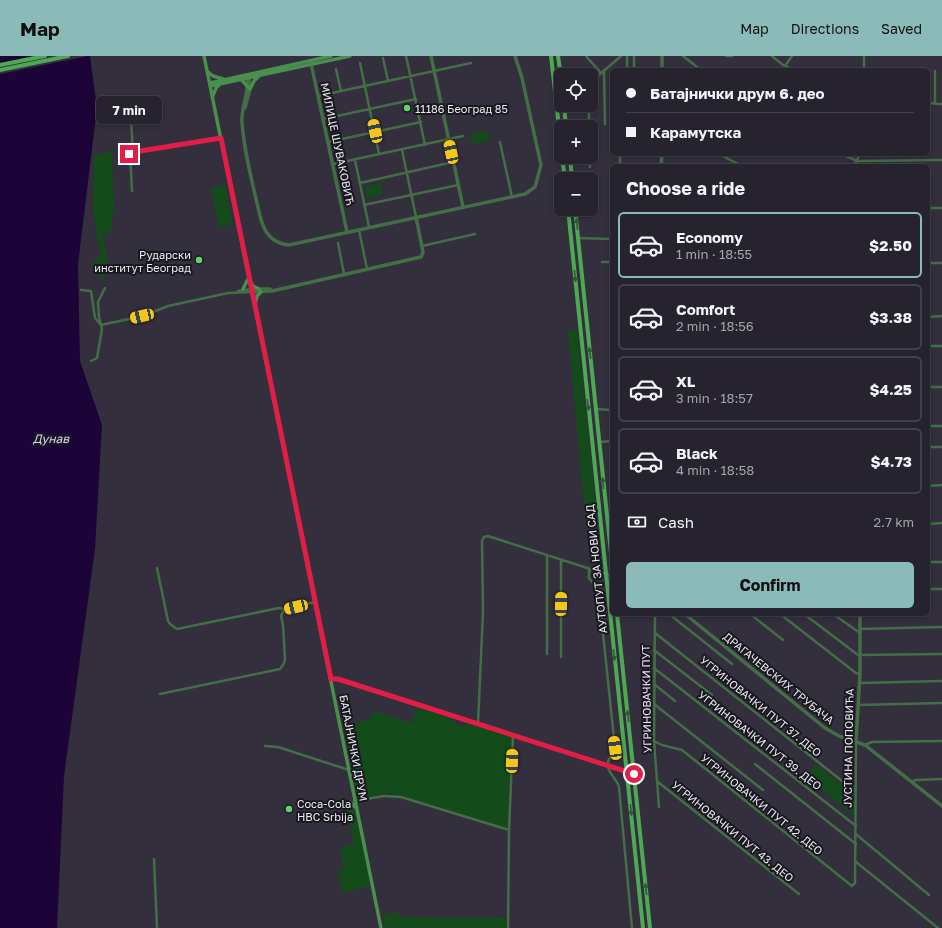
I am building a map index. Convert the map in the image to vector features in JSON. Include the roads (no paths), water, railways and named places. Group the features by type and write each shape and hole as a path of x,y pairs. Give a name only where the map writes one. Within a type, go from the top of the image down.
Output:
{"main road":[{"path":"0,65 44,56"},
{"path":"0,70 68,56"},
{"name":"БАТАЈНИЧКИ ДРУМ","path":"203,56 213,97 248,278 331,679 349,770 352,802 356,810 381,928"},
{"path":"207,71 214,77 228,78 261,75 331,56"},
{"path":"210,84 221,84 248,76 311,62 350,56"},
{"path":"551,56 558,120"},
{"path":"558,56 560,68"},
{"path":"241,79 249,88 261,75"},
{"path":"210,84 228,78"},
{"path":"213,97 216,88 221,84"},
{"name":"АУТОПУТ ЗА НОВИ САД","path":"569,216 610,613"},
{"name":"АУТОПУТ ЗА НОВИ САД","path":"576,216 610,544"},
{"path":"243,289 248,278"},
{"path":"248,278 253,286 260,290 255,306"},
{"name":"АУТОПУТ ЗА НОВИ САД","path":"610,616 643,928"},
{"name":"АУТОПУТ ЗА НОВИ САД","path":"617,616 650,928"}],"street":[{"path":"406,56 425,145"},
{"path":"431,56 463,207"},
{"path":"248,76 248,100 242,112 242,124 260,216 264,229 268,235 276,242 289,245 512,197 525,194 532,190 537,184 540,165 522,78 515,56"},
{"path":"586,56 603,72 605,124"},
{"path":"598,76 621,56"},
{"path":"627,56 627,68"},
{"path":"634,56 634,68"},
{"path":"662,56 662,68"},
{"path":"683,56 698,68"},
{"path":"726,56 732,56"},
{"path":"772,56 790,68"},
{"path":"785,66 792,56"},
{"path":"864,56 864,68"},
{"path":"383,58 388,81"},
{"name":"МИЛИЦЕ ШУВАКОВИЋ","path":"311,62 347,232"},
{"path":"360,63 379,154"},
{"path":"318,96 471,63"},
{"path":"336,69 341,91"},
{"path":"935,71 935,103"},
{"path":"323,119 416,100"},
{"path":"930,103 942,104"},
{"path":"131,121 134,152"},
{"path":"328,142 421,122"},
{"path":"333,164 463,136"},
{"path":"132,191 129,154 221,138"},
{"path":"500,142 512,197"},
{"path":"238,292 243,289 277,289 421,257 424,254 402,150"},
{"path":"723,156 738,164"},
{"path":"846,156 857,161 942,160"},
{"path":"855,164 859,156"},
{"path":"355,160 369,228"},
{"path":"360,183 453,162"},
{"path":"364,205 458,185"},
{"path":"930,208 942,208"},
{"path":"359,230 367,269"},
{"path":"422,246 475,234"},
{"path":"578,238 610,238"},
{"path":"338,243 344,274"},
{"path":"602,262 610,262"},
{"path":"930,263 942,263"},
{"path":"91,361 97,359 102,329 98,306 105,288"},
{"path":"81,290 91,291 94,318 101,325"},
{"path":"101,325 142,316 168,306 251,290"},
{"path":"930,317 942,316"},
{"path":"930,346 942,346"},
{"path":"930,387 942,387"},
{"path":"596,409 610,410"},
{"path":"930,426 942,426"},
{"path":"599,442 610,441"},
{"path":"930,447 942,447"},
{"path":"930,486 942,485"},
{"path":"930,524 942,523"},
{"path":"478,723 483,612 482,538 488,536 610,575"},
{"path":"547,555 547,654"},
{"path":"561,657 562,560"},
{"path":"930,562 942,562"},
{"path":"157,568 168,621 178,629 279,608 284,610 315,602"},
{"path":"589,569 589,578 597,588 599,595 615,748 614,753 608,760 608,766 610,774 618,783 619,787 632,928"},
{"path":"930,589 942,589"},
{"path":"160,694 280,668 285,660 284,626 281,616 284,610"},
{"name":"УГРИНОВАЧКИ ПУТ","path":"655,616 654,741 659,807"},
{"path":"672,616 732,664"},
{"name":"ДРАГАЧЕВСКИХ ТРУБАЧА","path":"687,616 825,728 839,736 865,745 942,806"},
{"path":"753,616 783,640"},
{"path":"783,616 856,673 860,674"},
{"path":"807,616 853,653 860,656 942,654"},
{"path":"836,616 860,633"},
{"name":"ЈУСТИНА ПОПОВИЋА","path":"855,883 856,741 860,674 860,616"},
{"path":"860,629 942,627"},
{"name":"УГРИНОВАЧКИ ПУТ 37. ДЕО","path":"655,633 856,792"},
{"path":"654,650 712,695"},
{"name":"УГРИНОВАЧКИ ПУТ 39. ДЕО","path":"654,668 856,826"},
{"path":"331,679 338,679 634,774"},
{"path":"859,683 942,681"},
{"path":"654,684 675,701"},
{"path":"858,705 942,703"},
{"path":"654,704 763,790"},
{"path":"508,928 508,830 513,735"},
{"name":"УГРИНОВАЧКИ ПУТ 42. ДЕО","path":"654,741 662,745 682,750 848,884 852,886 855,883"},
{"path":"865,745 872,742 942,741"},
{"path":"265,746 278,747 349,770"},
{"path":"755,764 856,844"},
{"path":"912,782 915,780 942,779"},
{"name":"УГРИНОВАЧКИ ПУТ 43. ДЕО","path":"657,781 799,894"},
{"path":"352,802 384,796 401,797 508,830"},
{"path":"856,835 929,895"},
{"path":"154,859 157,928"},
{"path":"856,862 938,928"}],"water":[{"name":"Дунав","path":"0,56 90,56 97,108 78,264 80,361 102,425 95,549 64,776 57,928 0,928"}],"place":[{"name":"11186 Београд 85","path":"407,108"},
{"name":"Рударски институт Београд","path":"199,260"},
{"name":"Coca-Cola HBC Srbija","path":"289,809"}]}
